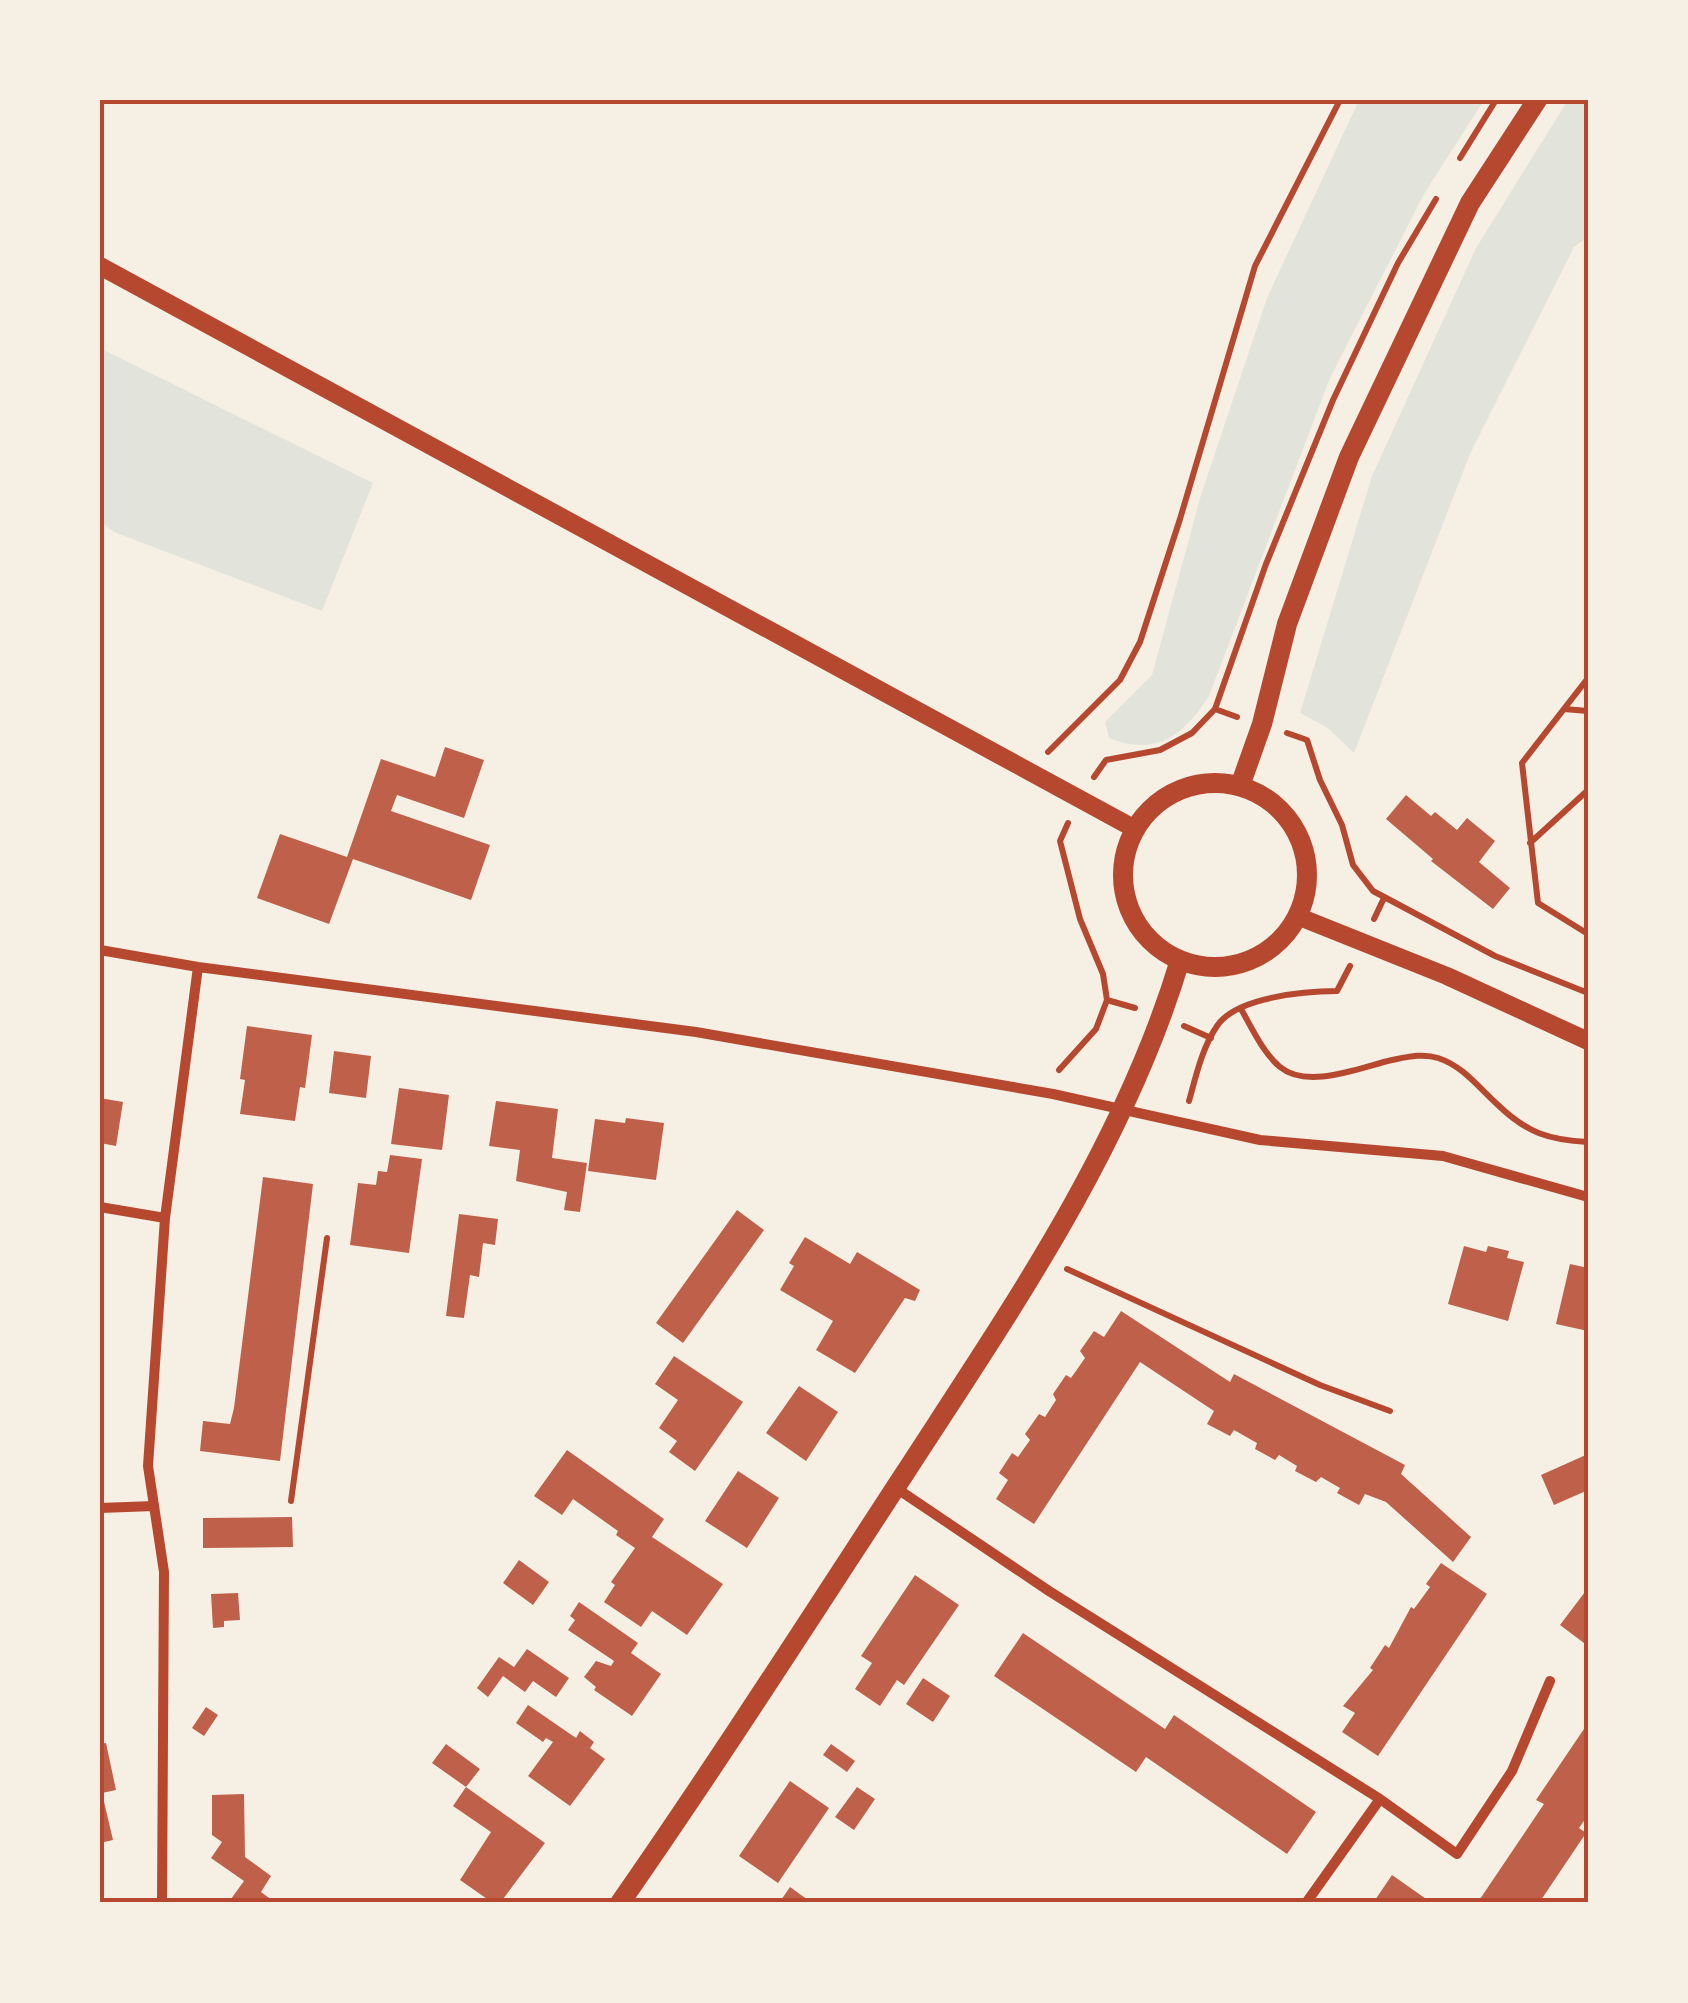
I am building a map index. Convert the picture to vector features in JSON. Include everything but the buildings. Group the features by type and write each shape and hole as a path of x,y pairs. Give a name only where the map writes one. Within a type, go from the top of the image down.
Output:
{"main road":[{"path":"1240,786 1262,724 1287,624 1349,457 1470,203 1537,100"},
{"path":"1210,783 1240,786 1275,806 1299,838 1307,877 1304,897 1297,916 1277,944 1248,962 1213,967 1180,960 1147,938 1128,904 1123,886 1124,866 1135,829 1154,805 1180,789 1210,783"},
{"path":"620,1903 896,1487 1043,1257 1124,1108 1163,1017 1180,960"}],"street":[{"path":"100,266 1135,829"},
{"path":"1297,916 1588,1040"},
{"path":"100,950 198,968 696,1032 1052,1094 1260,1140 1443,1156 1588,1196"},
{"path":"162,1903 164,1572 148,1466 165,1218 198,968"},
{"path":"100,1207 165,1218"},
{"path":"896,1487 1049,1591 1380,1799 1457,1854 1512,1771 1550,1680"},
{"path":"100,1508 154,1506"},
{"path":"1306,1903 1380,1799"}],"path":[{"path":"1030,771 1120,680 1140,642 1255,266 1340,100"},
{"path":"1456,165 1496,100"},
{"path":"1052,1094 1059,1071 1096,1029 1107,1000 1060,841 1080,798 1106,760 1160,750 1192,733 1215,710 1266,564 1333,400 1398,263 1437,198"},
{"path":"1588,678 1522,763 1538,903 1588,934"},
{"path":"1564,709 1588,711"},
{"path":"1215,710 1307,740 1320,780 1342,825 1353,864 1373,892 1495,956 1588,993"},
{"path":"1530,843 1588,790"},
{"path":"1183,1121 1202,1056 1219,1022 1241,1009 1294,991 1337,991 1384,898"},
{"path":"1241,1009 1267,1052 1296,1076 1323,1076 1414,1055 1438,1058 1468,1074 1499,1107 1530,1131 1556,1140 1588,1142"},
{"path":"291,1501 328,1238"},
{"path":"1043,1257 1284,1369 1390,1411"}],"shaded area":[{"path":"1359,100 1484,100 1424,194 1330,378 1209,696 1189,722 1167,739 1141,745 1109,738 1105,722 1152,675 1201,495 1267,298"},
{"path":"1568,100 1588,100 1588,237 1574,247 1470,454 1354,753 1328,728 1300,713 1372,476 1476,248"},
{"path":"100,348 373,483 322,611 114,532 100,521"}]}
